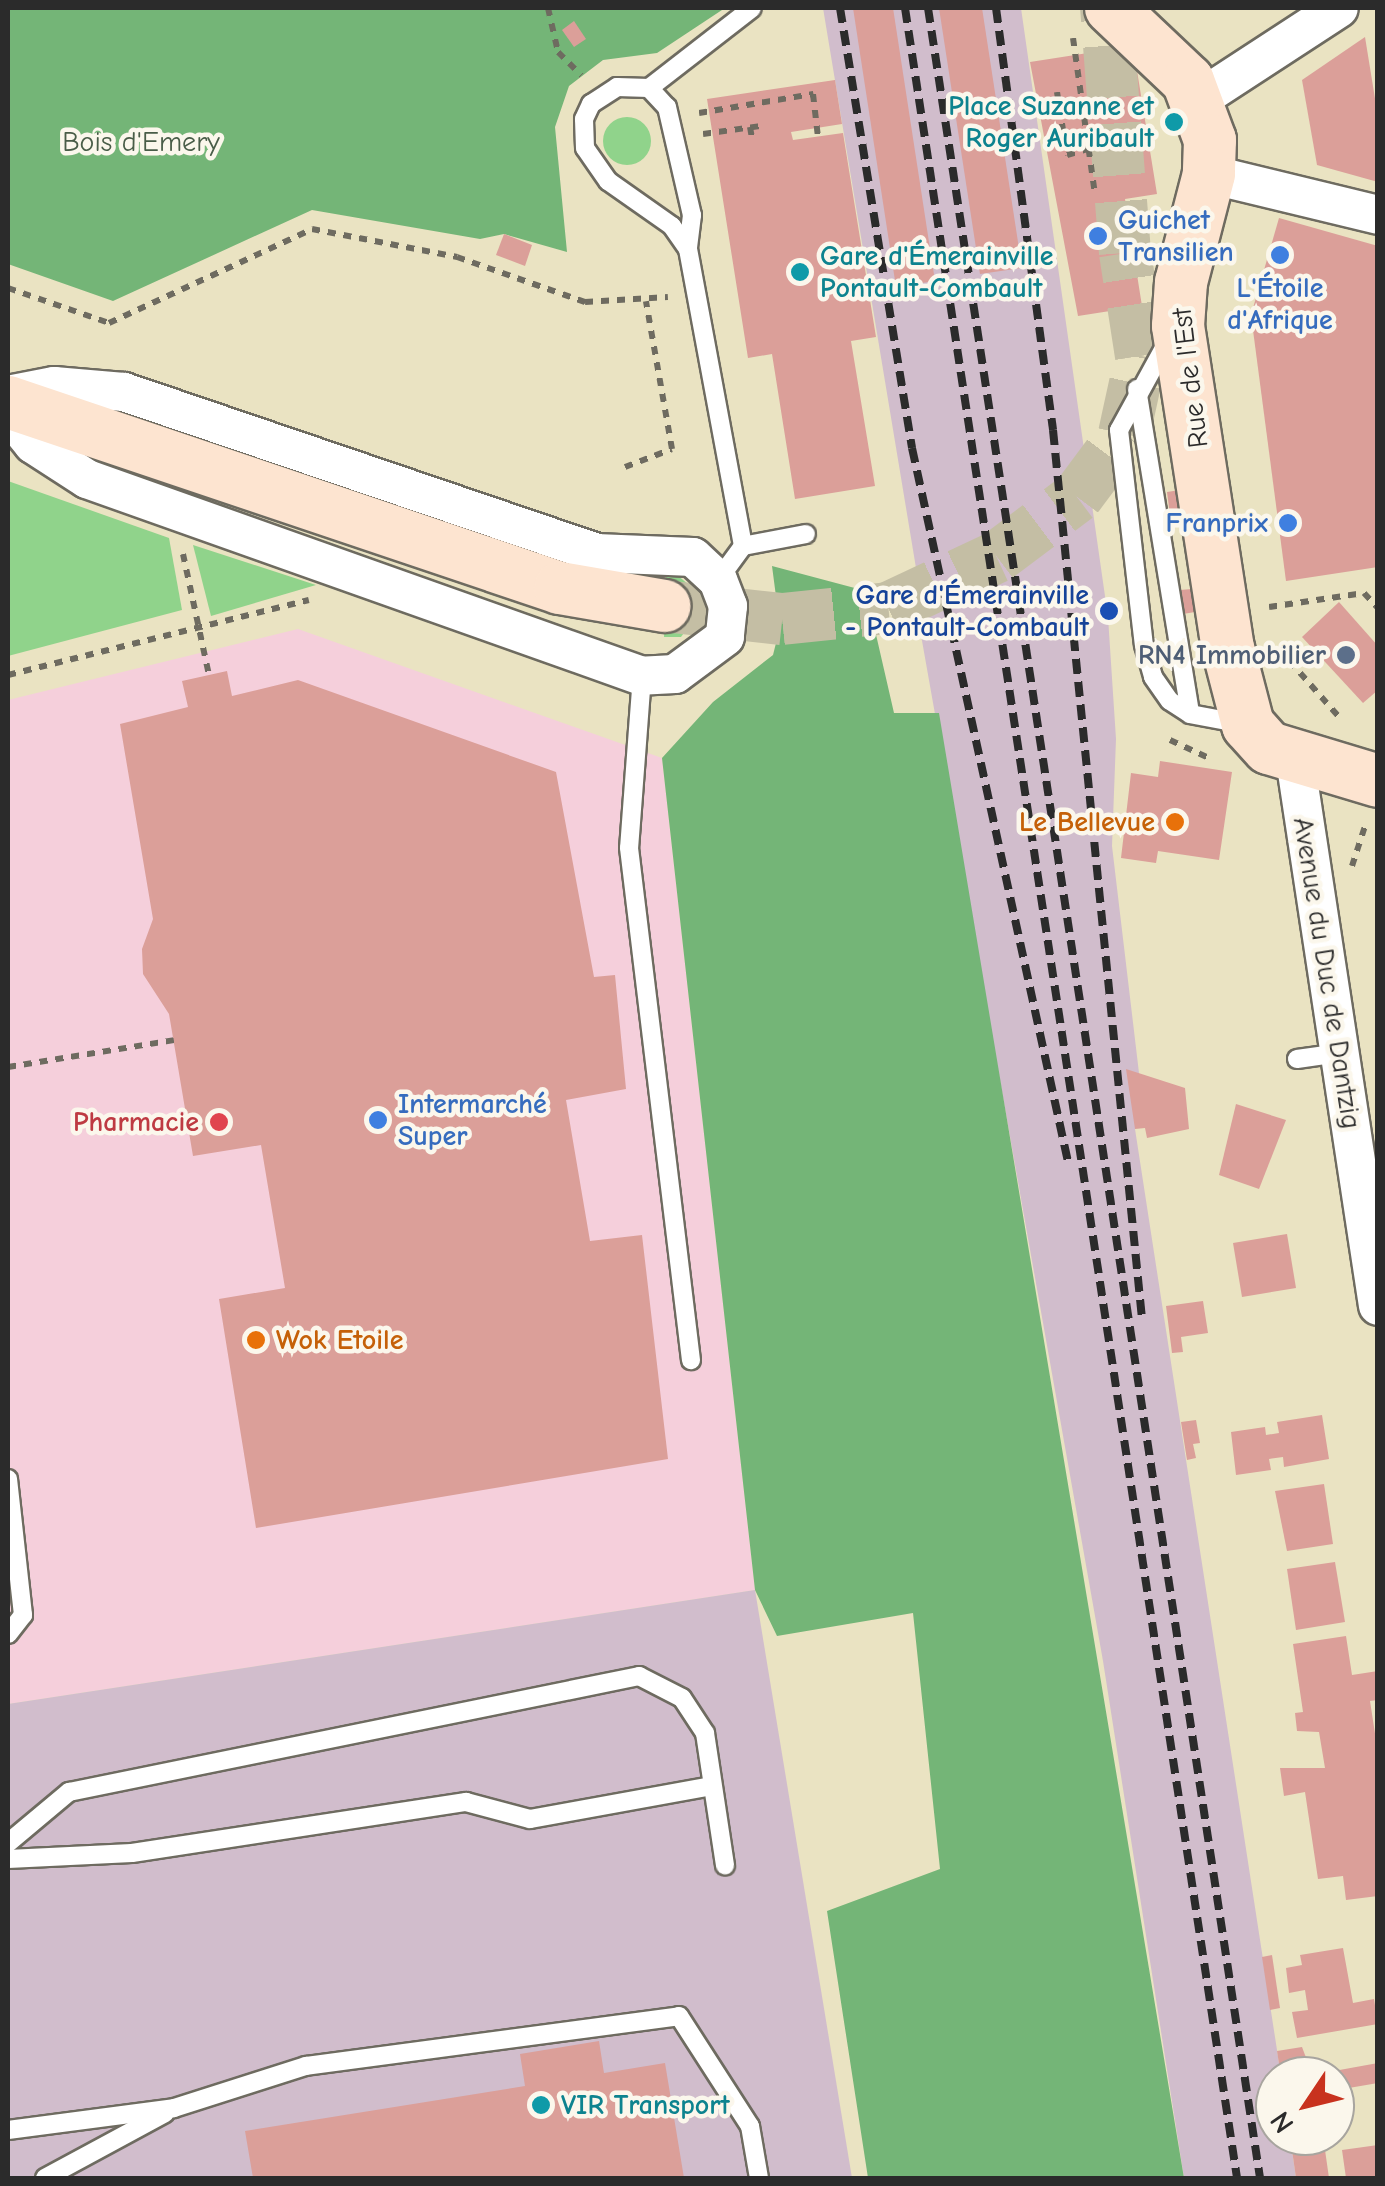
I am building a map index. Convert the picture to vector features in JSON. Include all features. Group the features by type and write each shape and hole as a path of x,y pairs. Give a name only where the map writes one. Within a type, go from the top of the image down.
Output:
{"street":[{"path":"1184,112 1339,8"},
{"name":"Rue de l'Est","path":"1092,16 1172,62 1184,112 1210,140 1210,174 1181,282 1178,326 1228,648 1248,726"},
{"path":"1210,174 1378,216"},
{"path":"8,398 54,386 124,392 596,552 692,557 718,580 728,606 725,637 717,648 675,674 642,676 86,479 33,444 8,413"},
{"path":"8,398 560,588 664,606"},
{"path":"1248,726 1268,748 1294,759 1376,780"},
{"name":"Avenue du Duc de Dantzig","path":"1294,759 1378,1306"}],"lane":[{"path":"648,88 752,8"},
{"path":"688,249 672,226 608,181 585,148 584,119 601,96 636,84 648,88 666,107 692,215 688,249 743,546"},
{"path":"1178,326 1137,388 1117,449 1144,645 1153,677 1170,701 1190,714 1248,726"},
{"path":"1137,388 1190,714"},
{"path":"718,580 743,546 806,534"},
{"path":"642,676 629,848 691,1360"},
{"path":"1296,1059 1339,1054"},
{"path":"8,1478 23,1616 8,1634"},
{"path":"8,1843 70,1792 639,1676 682,1698 704,1733 725,1865"},
{"path":"8,1859 132,1853 466,1802 530,1819 712,1786"},
{"path":"8,2130 174,2108 306,2066 679,2016 750,2126 759,2178"},
{"path":"45,2178 89,2158 174,2108"},
{"path":"89,2158 93,2178"}],"path":[{"path":"548,8 558,52 601,96"},
{"path":"1092,16 1089,151 1095,195"},
{"path":"1057,92 1067,154 1089,151 1184,112"},
{"path":"698,113 813,94 818,137"},
{"path":"711,133 760,126"},
{"path":"750,128 752,138"},
{"path":"8,288 109,323 312,230 457,257 585,302 646,302 696,291"},
{"path":"625,468 672,449 646,302"},
{"path":"174,511 209,675"},
{"path":"8,675 377,580"},
{"path":"1266,589 1271,619"},
{"path":"1269,606 1364,592 1378,608"},
{"path":"1275,641 1332,713 1347,722"},
{"path":"1317,907 1356,860 1376,780"},
{"path":"8,1067 174,1040"}],"shaded area":[{"path":"823,8 1021,8 1108,617 1116,739 1112,846 1139,1073 1135,1129 1278,2056 1255,2056 1255,2156 1293,2156 1296,2178 1184,2178 1103,1661 913,590 917,574"},
{"path":"298,629 662,758 755,1590 8,1704 8,700"},
{"path":"755,1590 852,2178 8,2178 8,1704"}],"green space":[{"name":"Bois d'Emery","path":"8,8 725,8 657,53 603,60 569,86 555,127 567,252 504,234 480,239 312,210 113,301 8,264"},
{"path":"627,117 644,124 651,141 644,158 627,165 610,158 603,141 610,124"},
{"path":"8,481 169,538 182,610 8,656"},
{"path":"193,545 316,585 211,616"},
{"path":"772,566 866,591 894,713 939,713 1184,2178 868,2178 827,1911 940,1869 913,1613 777,1636 755,1590 662,758 713,702 773,655 780,627"},
{"path":"676,574 696,591 698,613 681,637 664,637 666,575"}],"building":[{"path":"853,8 893,8 935,281 896,287"},
{"path":"939,8 982,8 1022,268 980,274"},
{"path":"574,21 586,39 574,47 562,30"},
{"path":"1365,37 1378,117 1378,182 1317,165 1302,80"},
{"path":"1133,46 1157,194 1125,199 1142,306 1078,316 1030,62"},
{"name":"Gare d'Émerainville Pontault-Combault","path":"835,80 842,124 791,132 793,140 843,133 876,337 851,341 875,486 795,499 772,354 748,358 707,99"},
{"path":"1279,218 1378,246 1378,567 1286,581 1251,315"},
{"path":"504,234 532,245 525,266 496,255"},
{"path":"1180,490 1183,514 1170,515 1167,492"},
{"path":"1192,589 1195,612 1183,614 1180,590"},
{"path":"1339,602 1378,646 1378,690 1363,703 1302,637"},
{"name":"Intermarché Super","path":"227,671 232,696 298,680 556,772 594,977 615,975 626,1089 566,1100 590,1241 642,1235 668,1459 256,1528 219,1299 285,1288 261,1145 193,1156 169,1014 143,974 142,949 153,919 120,724 188,707 182,681"},
{"name":"Le Bellevue","path":"1160,761 1232,772 1219,860 1158,851 1156,863 1121,858 1131,773 1158,777"},
{"path":"1126,1069 1185,1088 1189,1129 1147,1138 1145,1128 1135,1129"},
{"path":"1236,1104 1286,1120 1259,1189 1219,1175"},
{"path":"1287,1234 1296,1288 1242,1297 1233,1243"},
{"path":"1203,1301 1208,1333 1181,1337 1183,1352 1172,1353 1166,1306"},
{"path":"1322,1415 1329,1459 1284,1467 1283,1457 1269,1459 1271,1470 1236,1475 1231,1432 1265,1427 1266,1435 1279,1433 1277,1422"},
{"path":"1196,1420 1200,1443 1193,1444 1196,1458 1187,1460 1181,1422"},
{"path":"1324,1484 1333,1544 1287,1551 1275,1491"},
{"path":"1335,1562 1345,1622 1296,1630 1287,1569"},
{"path":"1346,1636 1352,1675 1378,1671 1378,1700 1370,1701 1378,1753 1378,1896 1346,1900 1343,1876 1318,1879 1305,1792 1284,1796 1280,1768 1325,1768 1319,1732 1297,1731 1295,1713 1303,1712 1293,1644"},
{"path":"1343,1948 1353,2003 1374,1999 1378,2024 1297,2038 1292,2012 1308,2010 1305,1990 1289,1993 1286,1968 1302,1965 1300,1955"},
{"path":"1272,1955 1280,2008 1270,2010 1262,1957"},
{"name":"VIR Transport","path":"599,2041 604,2073 665,2063 684,2178 253,2178 245,2131 525,2086 520,2054"},
{"path":"1302,2047 1305,2056 1278,2056 1277,2051"},
{"path":"1378,2063 1378,2083 1355,2087 1355,2067"},
{"path":"1378,2145 1378,2178 1346,2178 1343,2156 1355,2156 1355,2148"},
{"path":"1293,2156 1326,2156 1329,2178 1296,2178"}],"tunnel":[{"path":"664,606 782,619 888,608 997,557 1077,497 1124,434 1141,356 1125,253 1106,8"}],"railway":[{"path":"840,8 912,448 1069,1166"},
{"path":"905,8 1237,2178"},
{"path":"928,8 1260,2178"},
{"path":"996,8 1053,430 1142,1319"}],"place":[{"name":"Place Suzanne et Roger Auribault","path":"1174,122"},
{"name":"Guichet Transilien","path":"1098,236"},
{"name":"L'Étoile d'Afrique","path":"1280,255"},
{"name":"Gare d'Émerainville Pontault-Combault","path":"800,272"},
{"name":"Franprix","path":"1288,523"},
{"name":"Gare d'Émerainville - Pontault-Combault","path":"1109,611"},
{"name":"RN4 Immobilier","path":"1346,655"},
{"name":"Le Bellevue","path":"1175,822"},
{"name":"Intermarché Super","path":"378,1120"},
{"name":"Pharmacie","path":"219,1122"},
{"name":"Wok Etoile","path":"256,1340"},
{"name":"VIR Transport","path":"541,2105"}]}
